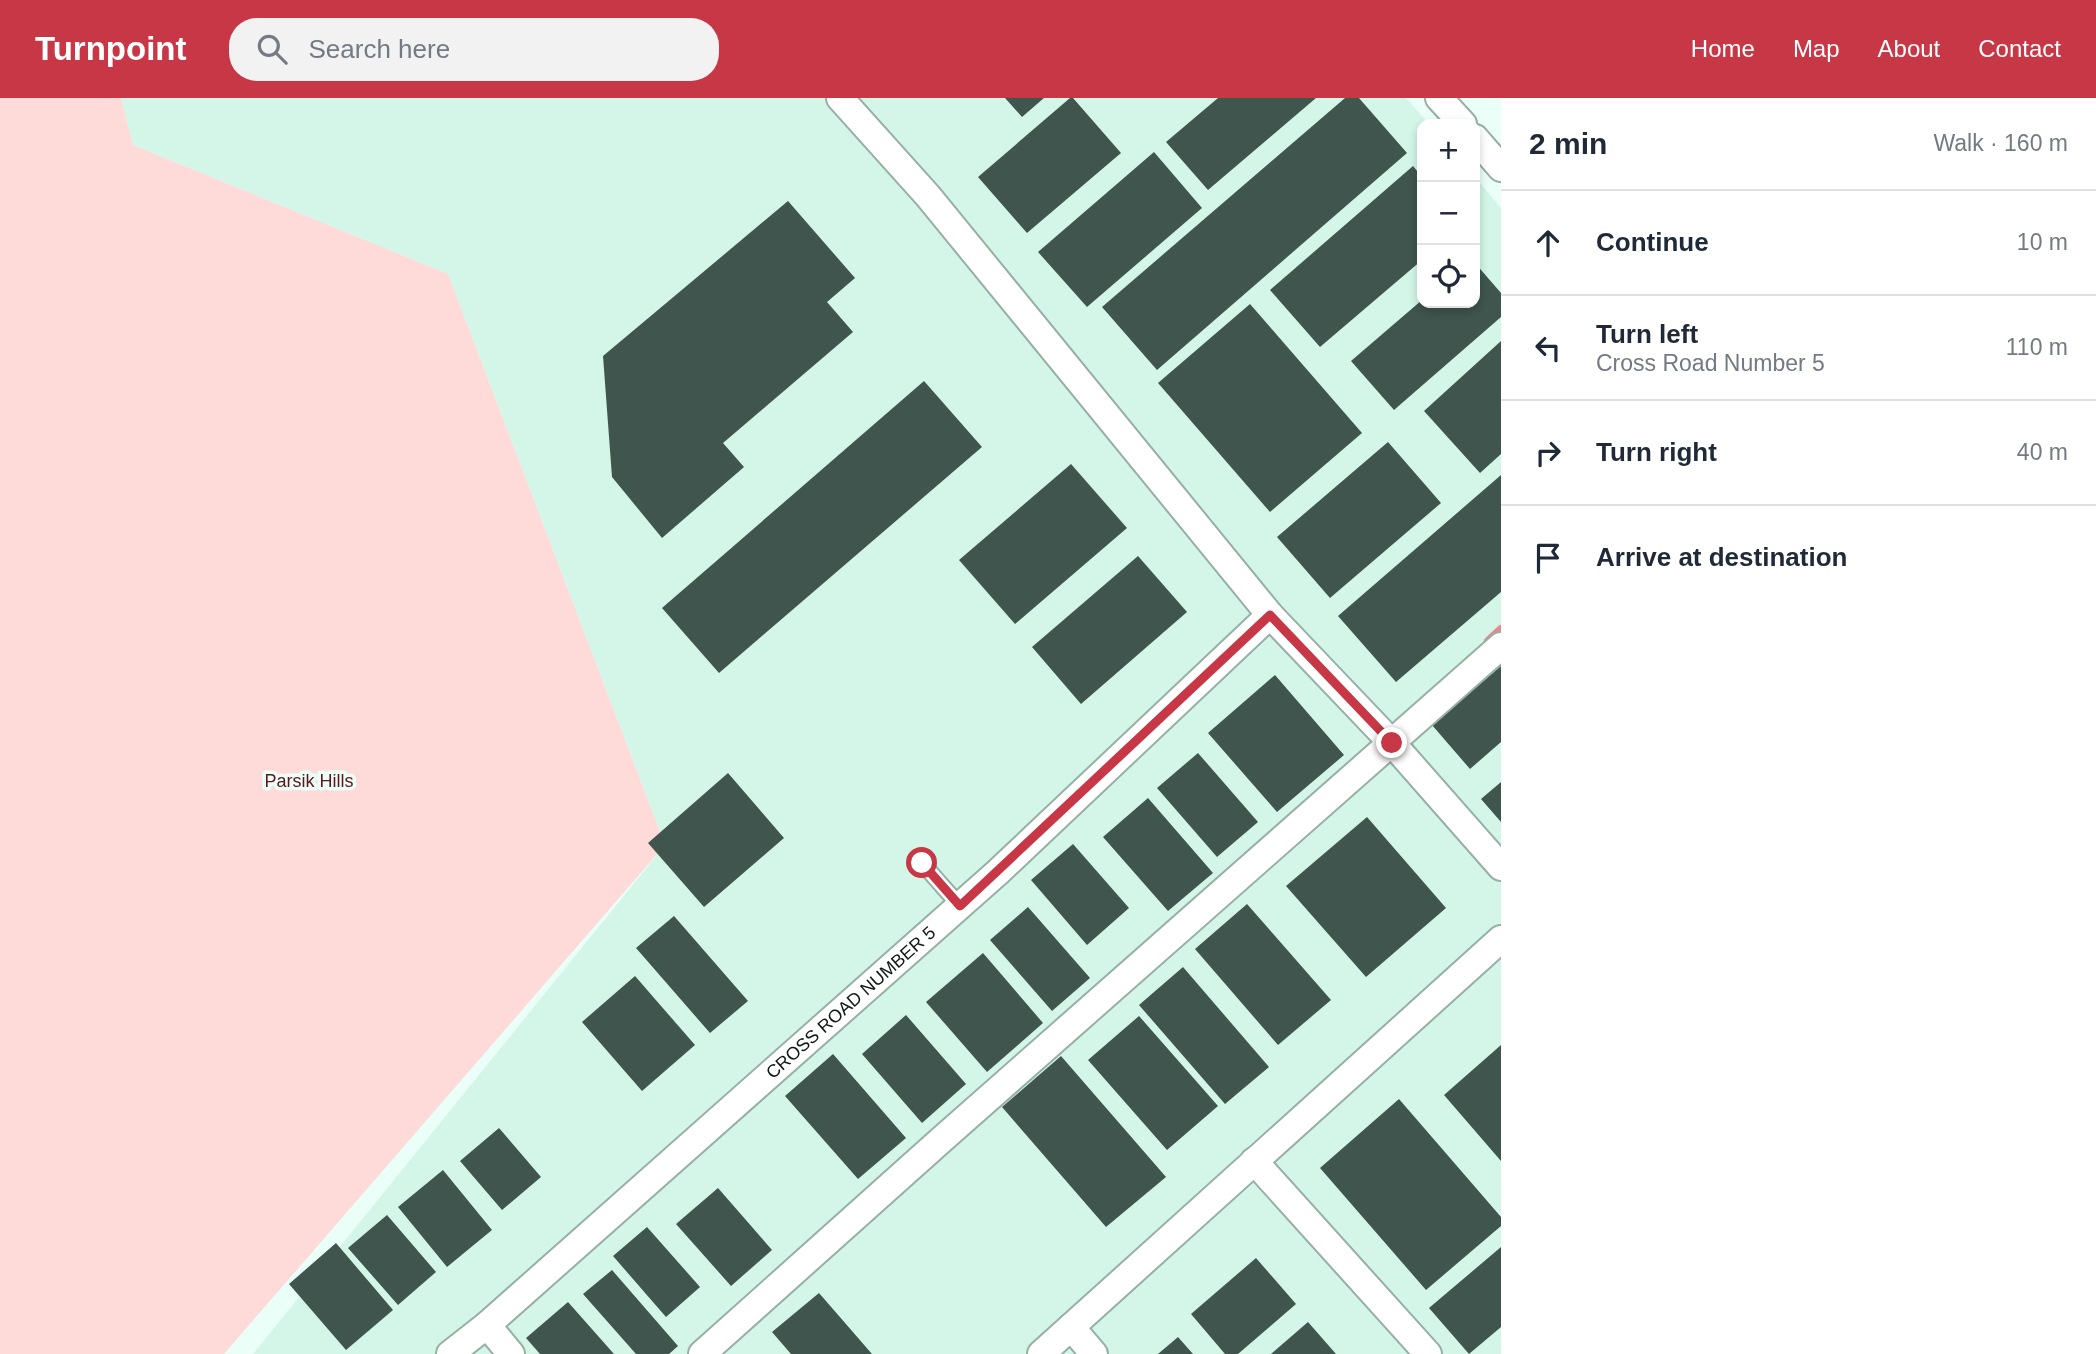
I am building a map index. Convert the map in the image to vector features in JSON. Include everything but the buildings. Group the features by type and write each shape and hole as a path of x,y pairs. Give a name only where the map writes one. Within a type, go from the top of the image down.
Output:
{"street":[{"path":"840,98 936,207 1270,615 1392,743 1501,867"},
{"path":"1440,98 1459,119"},
{"path":"1480,144 1501,168"},
{"name":"CROSS ROAD NUMBER 5","path":"450,1354 487,1325 960,906 1270,615"},
{"path":"702,1354 1501,646"},
{"path":"1041,1354 1501,939"},
{"path":"1254,1161 1428,1354"},
{"path":"487,1325 511,1354"},
{"path":"1071,1327 1094,1354"}],"lane":[{"path":"922,863 960,906"}],"shaded area":[{"path":"121,98 1406,98 1425,119 1417,119 1417,308 1480,308 1480,183 1501,208 1501,1354 253,1354 665,845 448,274 133,145"}],"green space":[{"name":"Parsik Hills","path":"0,98 121,98 133,145 448,274 665,845 224,1354 0,1354"}],"waterway":[{"path":"1488,641 1501,629"}],"route":[{"path":"922,863 960,906 1270,615 1392,743"}]}
